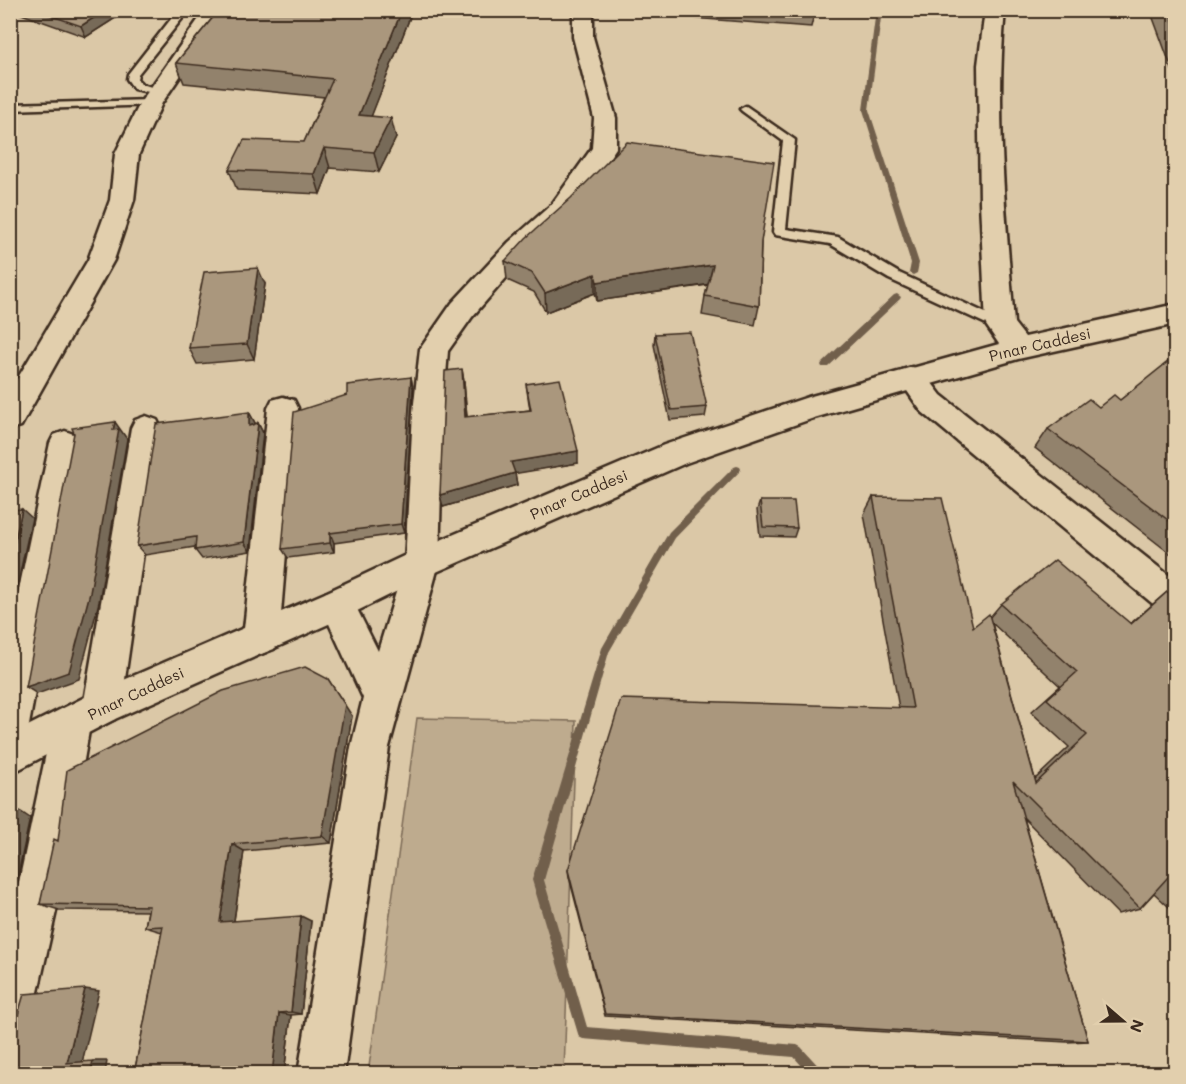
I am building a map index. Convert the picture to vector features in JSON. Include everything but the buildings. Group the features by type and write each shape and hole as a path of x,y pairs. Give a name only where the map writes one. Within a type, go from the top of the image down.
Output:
{"street":[{"path":"10,418 100,260 122,200 127,154 155,97 215,10"},
{"path":"321,1074 370,747 381,698 422,563 434,349 462,310 518,248 561,210 604,148 605,118 583,38 583,10"},
{"path":"995,10 989,76 992,202 1009,337"},
{"name":"Pınar Caddesi","path":"10,754 87,716 337,604 422,563 675,454 808,408 912,378 1009,337 1176,314"},
{"path":"912,378 931,403 1176,602"},
{"path":"261,638 283,408"},
{"path":"10,1018 44,871 87,716 146,428"},
{"path":"10,725 65,443"},
{"path":"337,604 381,698"}],"lane":[{"path":"155,97 138,87 132,79 133,74 184,10"},
{"path":"11,106 155,97"},
{"path":"746,109 789,140 779,232 833,240 894,276 1009,337"}],"shaded area":[{"path":"417,718 576,721 564,1073 368,1074"}],"waterway":[{"path":"879,10 866,110 915,263 913,273"},
{"path":"825,365 897,297"},
{"path":"737,469 672,535 605,651 538,880 583,1033 797,1051 818,1074"}]}
